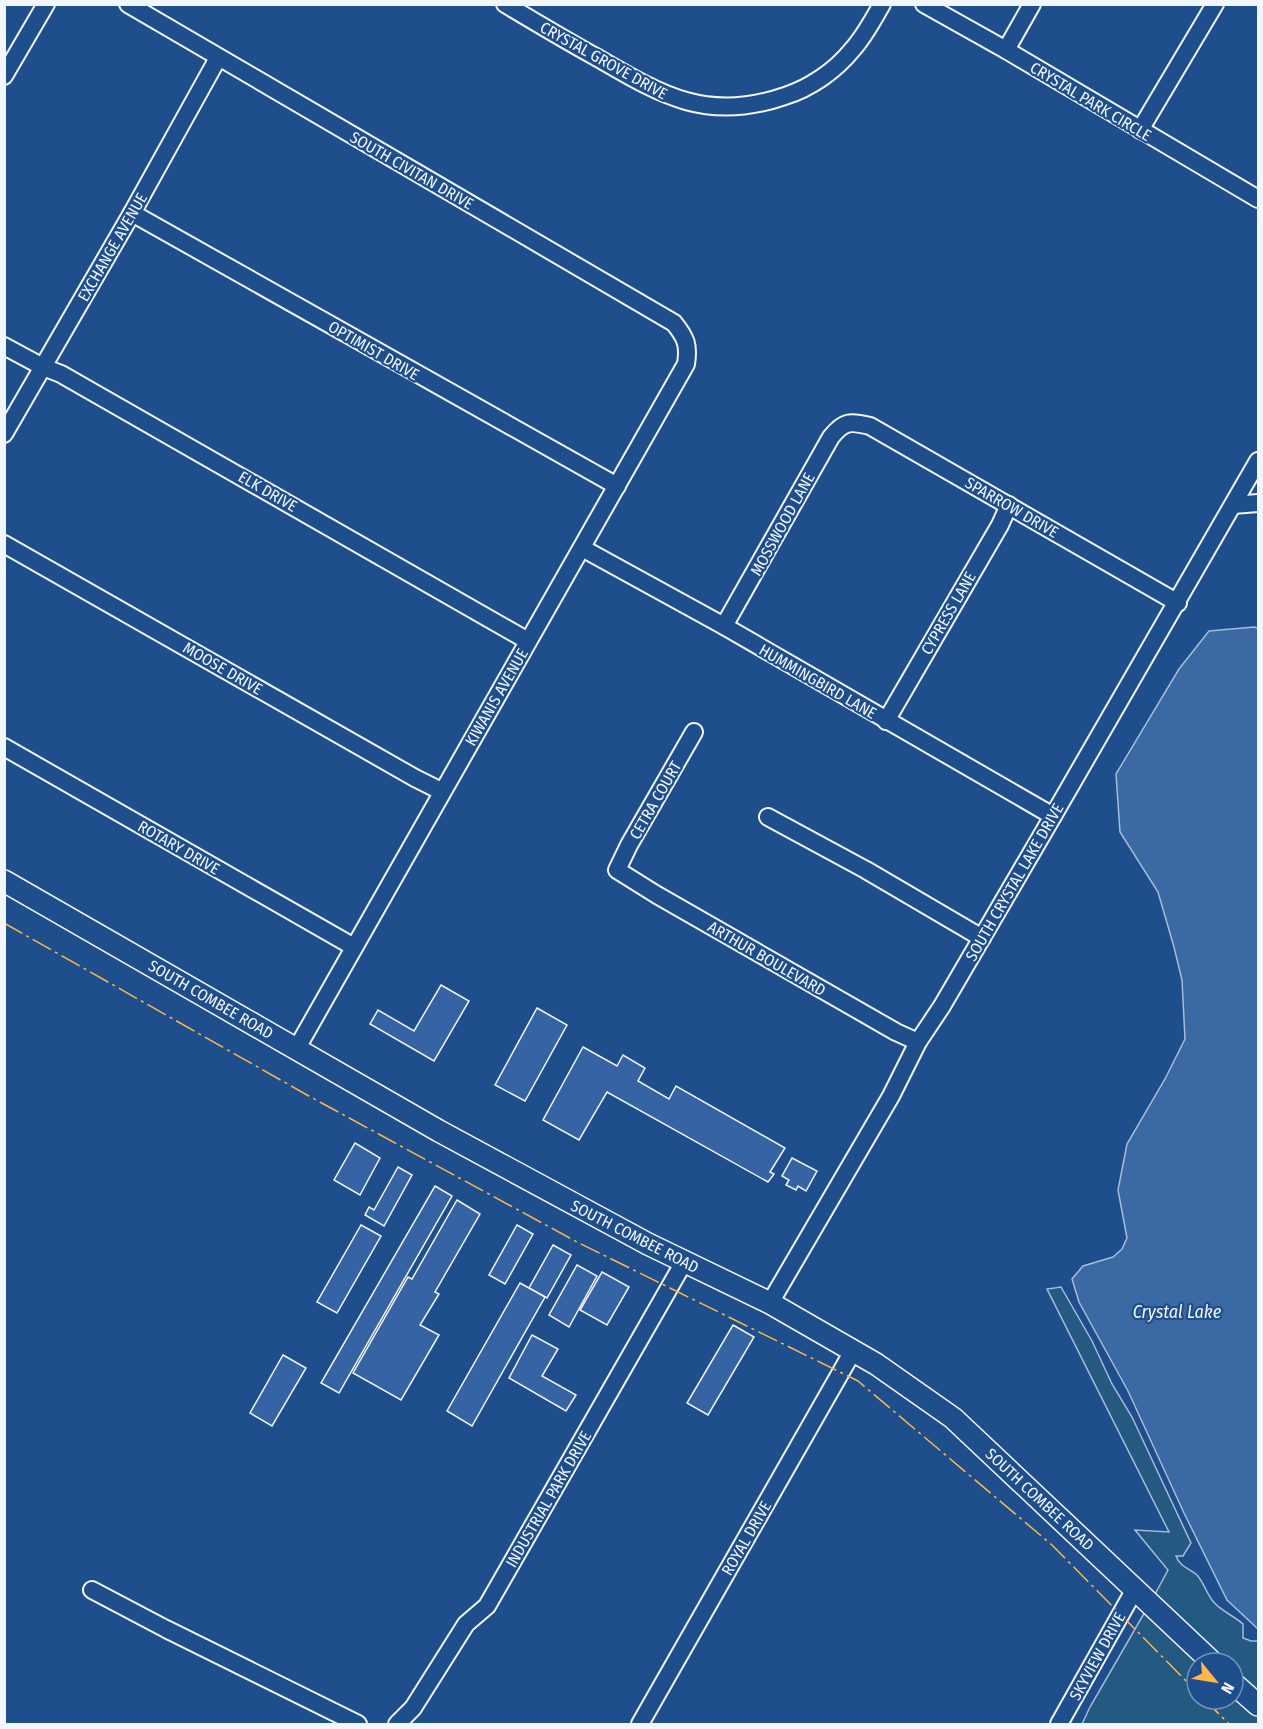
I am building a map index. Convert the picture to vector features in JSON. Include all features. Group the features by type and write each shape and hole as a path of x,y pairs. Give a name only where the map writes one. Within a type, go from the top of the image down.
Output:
{"main road":[{"name":"SOUTH COMBEE ROAD","path":"4,881 439,1131 684,1262 770,1303 892,1375 953,1418 1200,1651"},
{"path":"1245,1694 1258,1705"}],"street":[{"path":"4,76 46,4"},
{"name":"SOUTH CIVITAN DRIVE","path":"128,4 674,323 683,334 687,344"},
{"name":"CRYSTAL GROVE DRIVE","path":"505,4 653,90 686,102 716,107 754,105 777,99 797,92 827,75 852,51 882,4"},
{"name":"CRYSTAL PARK CIRCLE","path":"924,4 1258,198"},
{"path":"1006,50 1032,4"},
{"path":"1140,130 1215,4"},
{"name":"EXCHANGE AVENUE","path":"4,434 132,213 218,58"},
{"name":"OPTIMIST DRIVE","path":"132,213 616,486"},
{"name":"KIWANIS AVENUE","path":"297,1048 441,791 686,364 687,344"},
{"name":"ELK DRIVE","path":"4,346 42,367 61,374 172,436 528,641"},
{"name":"SPARROW DRIVE","path":"843,425 853,422 870,426 1178,603"},
{"name":"MOSSWOOD LANE","path":"724,626 831,437 843,425"},
{"name":"SOUTH CRYSTAL LAKE DRIVE","path":"770,1303 891,1096 918,1042 982,938 1178,603 1258,461"},
{"path":"1233,505 1258,503"},
{"name":"CYPRESS LANE","path":"886,721 1000,525 1008,505"},
{"name":"MOOSE DRIVE","path":"4,544 441,791"},
{"name":"HUMMINGBIRD LANE","path":"582,548 724,626 1053,816"},
{"name":"CETRA COURT","path":"618,870 629,845 694,732"},
{"name":"ROTARY DRIVE","path":"4,747 354,947"},
{"path":"768,817 866,870 982,938"},
{"name":"ARTHUR BOULEVARD","path":"618,870 657,895 896,1032 918,1042"},
{"name":"INDUSTRIAL PARK DRIVE","path":"397,1725 413,1708 466,1624 486,1606 684,1262"},
{"name":"ROYAL DRIVE","path":"640,1725 853,1351"},
{"name":"SKYVIEW DRIVE","path":"1059,1725 1135,1589"},
{"path":"92,1590 358,1725"}],"shaded area":[{"path":"1061,1287 1132,1417 1191,1543 1183,1556 1176,1556 1178,1560 1197,1575 1215,1604 1243,1624 1243,1638 1258,1641 1258,1696 1245,1684 1245,1651 1211,1651 1154,1596 1168,1570 1135,1530 1169,1532 1047,1289"},
{"path":"1146,1610 1189,1651 1185,1651 1185,1711 1245,1711 1245,1704 1258,1715 1258,1724 1082,1724"}],"water":[{"name":"Crystal Lake","path":"1258,628 1258,1629 1227,1600 1128,1391 1079,1302 1072,1279 1083,1266 1113,1257 1122,1249 1127,1238 1118,1190 1127,1144 1165,1079 1185,1039 1182,980 1174,947 1158,892 1120,832 1116,774 1179,669 1209,631"}],"building":[{"path":"441,985 469,1001 434,1061 370,1024 378,1010 414,1031"},
{"path":"537,1008 567,1025 525,1101 495,1085"},
{"path":"583,1047 617,1066 623,1055 645,1068 638,1081 669,1099 676,1086 785,1148 770,1172 774,1174 768,1182 607,1092 579,1140 543,1120"},
{"path":"355,1143 380,1158 360,1195 334,1180"},
{"path":"792,1158 817,1171 806,1191 798,1186 796,1190 786,1185 789,1180 782,1176"},
{"path":"398,1167 412,1175 384,1226 365,1215 369,1207 374,1210"},
{"path":"435,1186 452,1196 339,1393 321,1383"},
{"path":"457,1200 480,1214 435,1292 439,1294 420,1325 439,1335 401,1400 353,1373 408,1277 412,1279"},
{"path":"361,1225 381,1236 337,1313 317,1302"},
{"path":"517,1225 533,1234 505,1284 489,1275"},
{"path":"553,1245 571,1255 547,1298 529,1288"},
{"path":"577,1265 597,1276 569,1327 549,1315"},
{"path":"602,1272 629,1287 607,1325 580,1310"},
{"path":"520,1283 545,1297 472,1426 447,1411"},
{"path":"733,1325 754,1337 708,1415 687,1403"},
{"path":"532,1335 558,1349 542,1376 576,1395 566,1411 509,1378"},
{"path":"283,1355 306,1368 272,1426 250,1413"}],"power":[{"path":"4,923 307,1095 577,1242 858,1381 1052,1545 1185,1680"},
{"path":"1216,1711 1229,1724"}]}
